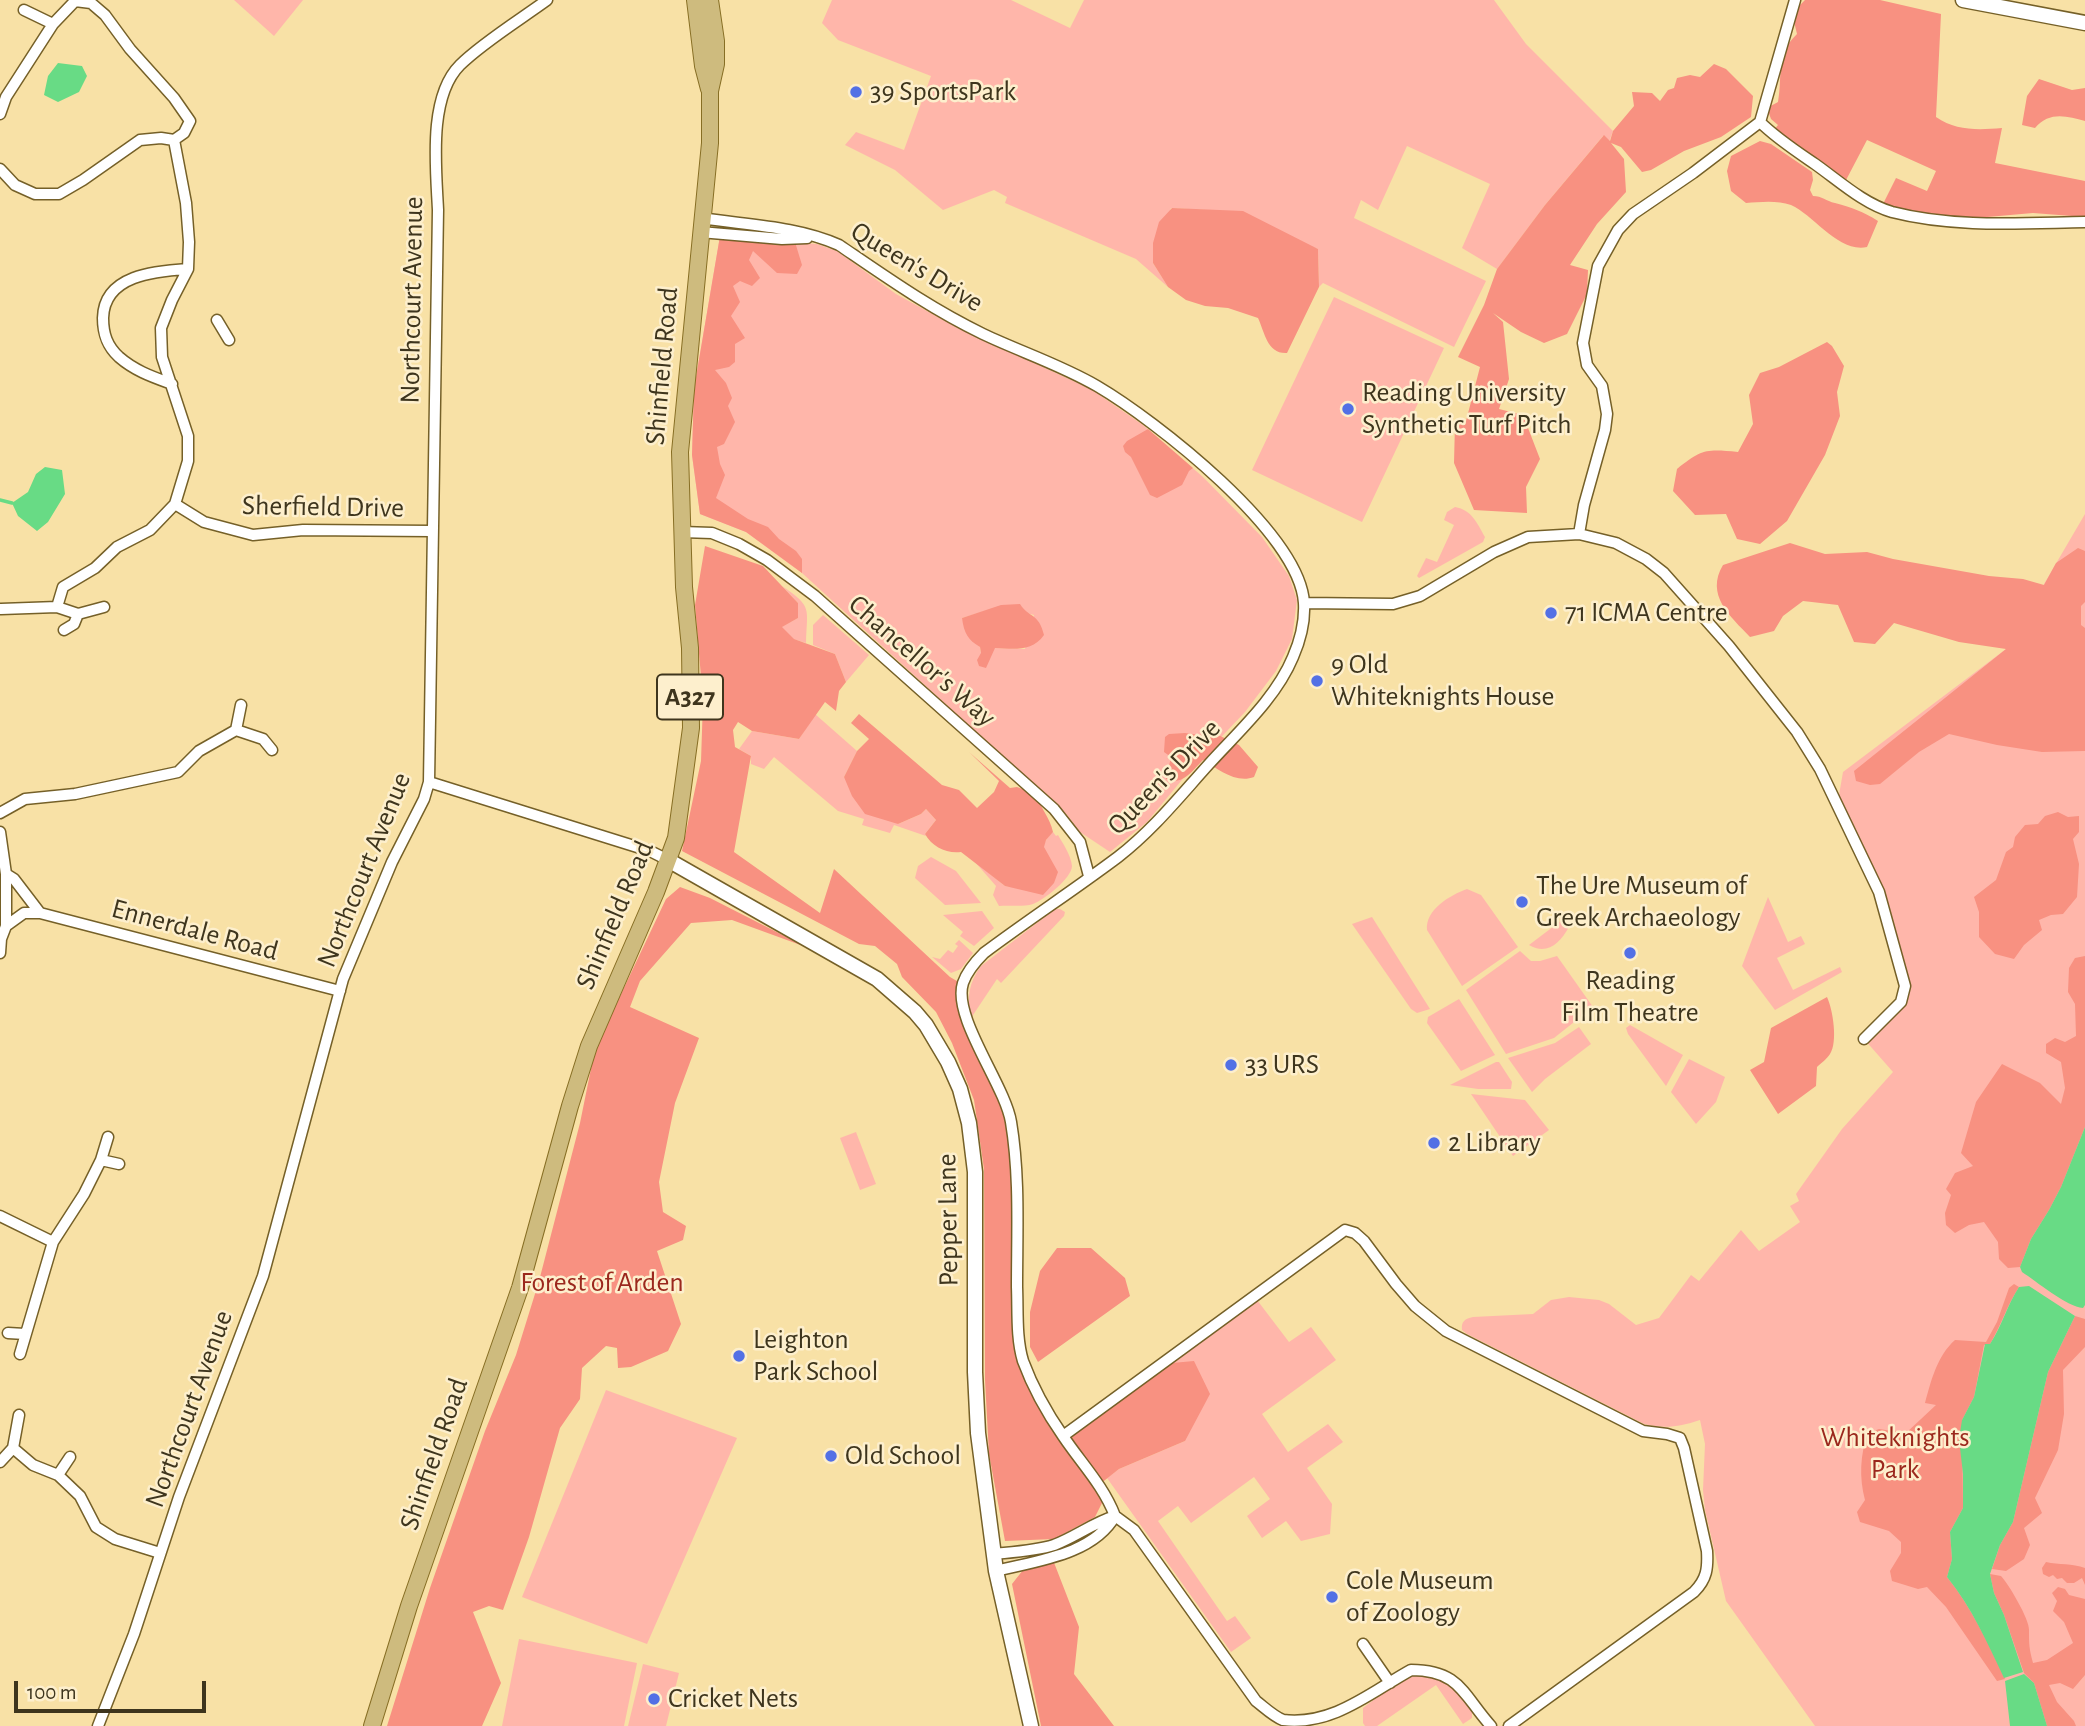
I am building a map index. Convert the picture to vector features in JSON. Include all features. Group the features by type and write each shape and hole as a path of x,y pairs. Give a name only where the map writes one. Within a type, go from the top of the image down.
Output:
{"main road":[{"name":"Shinfield Road","path":"695,0 703,66 710,92"},
{"name":"Shinfield Road","path":"372,1726 409,1606 520,1287 589,1046 676,838 691,728 690,648 684,587 680,452 710,143 710,92 716,65 715,27 710,0"}],"street":[{"name":"Northcourt Avenue","path":"98,1726 134,1634 160,1553 263,1276 340,991 392,862 424,799 429,782 438,210 436,148 440,102 459,66 547,0"},
{"path":"1579,534 1584,505 1605,430 1602,386 1587,365 1583,343 1598,265 1618,230 1633,214 1760,122 1795,0"},
{"path":"1963,0 2085,23"},
{"path":"0,114 6,97 53,24 75,1 91,3 106,15 130,49 174,98 190,121 184,133 174,140 140,140 60,194 35,194 15,185 0,169"},
{"path":"24,10 53,24"},
{"path":"1760,122 1775,136 1849,188 1871,203 1892,212 1962,222 2085,222"},
{"path":"57,607 63,587 95,568 117,547 150,530 175,504 188,461 188,436 162,357 161,328 188,269 190,242 186,202 174,140"},
{"name":"Queen's Drive","path":"701,225 782,239 813,237 827,240 839,245 931,307 984,334 1075,373 1156,427 1215,477 1268,531 1300,585 1304,603 1300,638 1283,676 1259,709 1153,827 1117,858 984,953 972,965 962,984 962,1001 974,1036 1010,1119 1015,1162 1018,1325 1022,1357 1032,1385 1063,1436 1106,1495 1115,1516"},
{"path":"172,384 139,372 117,355 103,334 103,307 116,288 144,273 188,269"},
{"path":"218,320 229,340"},
{"name":"Sherfield Drive","path":"175,504 204,522 253,535 303,530 432,531"},
{"name":"Chancellor's Way","path":"682,531 712,533 738,544 767,560 815,596 1054,809 1080,842 1089,876"},
{"path":"1304,603 1393,604 1420,596 1494,552 1528,537 1579,534 1616,543 1646,559 1664,573 1797,732 1820,769 1879,892 1905,986 1901,1002 1864,1039"},
{"path":"1,609 57,607 78,614 104,607"},
{"path":"64,630 74,624 78,614"},
{"path":"236,730 241,705"},
{"path":"0,813 25,799 75,794 178,772 199,751 236,730 263,739 272,750"},
{"path":"429,782 645,849 668,860"},
{"path":"0,832 6,874 6,926 0,953"},
{"name":"Pepper Lane","path":"668,860 877,979 915,1012 932,1033 960,1089 969,1123 975,1172 975,1384 978,1433 996,1571 1031,1726"},
{"path":"6,874 14,879 40,913"},
{"path":"6,926 24,914 40,913"},
{"name":"Ennerdale Road","path":"40,913 340,991"},
{"path":"20,1354 53,1242 84,1194 101,1160 108,1137"},
{"path":"101,1160 119,1164"},
{"path":"0,1216 53,1242"},
{"path":"1063,1436 1345,1230 1356,1233 1415,1306 1446,1331 1643,1431 1680,1438 1685,1448 1707,1551 1708,1568 1705,1578 1697,1590 1509,1726"},
{"path":"8,1333 25,1334"},
{"path":"0,1462 13,1448 19,1415"},
{"path":"13,1448 33,1465 58,1475 80,1496 96,1528 115,1539 160,1553"},
{"path":"58,1475 70,1457"},
{"path":"993,1554 1051,1546 1115,1516"},
{"path":"996,1571 1059,1555 1083,1545 1107,1530 1115,1516"},
{"path":"1115,1516 1134,1530 1256,1701 1282,1720 1307,1725 1331,1722 1411,1670 1427,1670 1445,1675 1460,1685 1491,1726"},
{"path":"1363,1644 1390,1682"}],"green space":[{"path":"234,0 303,0 274,36"},
{"path":"832,0 1011,0 1070,28 1084,0 1494,0 1526,44 1613,131 1609,142 1603,136 1545,205 1497,269 1462,248 1490,184 1407,146 1378,210 1361,200 1354,218 1486,281 1454,347 1323,283 1319,287 1318,249 1206,210 1171,208 1153,263 1168,287 1136,259 1005,203 1007,197 994,190 943,210 895,170 845,145 856,132 904,150 931,76 838,40 822,23"},
{"path":"1805,0 1880,0 1941,14 1936,117 1959,127 2002,128 1995,163 2085,181 2085,217 2033,213 1953,220 1915,214 1883,204 1896,178 1927,191 1936,171 1867,140 1845,182 1773,131 1778,125 1771,119 1767,108 1778,102 1785,50 1797,34 1792,13"},
{"path":"1714,64 1726,69 1753,96 1751,117 1721,137 1684,151 1651,170 1642,172 1621,147 1611,143 1624,159 1626,192 1597,224 1570,265 1588,270 1587,294 1567,334 1544,343 1521,332 1493,313 1503,322 1509,379 1499,409 1523,415 1540,459 1526,487 1527,513 1474,510 1454,463 1455,423 1465,425 1480,367 1458,357 1484,305 1497,269 1545,205 1604,135 1610,141 1613,131 1634,106 1632,92 1652,93 1660,101 1668,90 1674,88 1677,78 1690,75 1700,77"},
{"path":"2039,79 2072,90 2085,88 2085,121 2059,116 2046,119 2035,128 2022,125 2027,96"},
{"path":"1760,141 1771,144 1812,172 1810,190 1813,196 1857,210 1878,221 1867,247 1856,247 1836,239 1791,205 1774,202 1746,203 1731,191 1727,171 1731,156"},
{"path":"1172,208 1243,211 1318,249 1319,287 1287,353 1271,346 1258,318 1228,308 1205,306 1186,300 1168,287 1153,263 1153,243 1159,222"},
{"path":"720,236 817,244 837,251 896,294 958,328 1091,389 1143,425 1203,477 1262,537 1289,576 1297,600 1292,639 1276,671 1245,712 1191,769 1147,822 1110,852 1080,832 1067,815 802,573 746,532 700,514 692,455 694,389","holes":["1001,606 1034,615 1025,649 994,648 981,653 962,618"]},
{"path":"720,236 795,242 802,265 797,274 777,273 753,251 749,260 760,278 752,286 740,281 733,286 740,302 731,316 745,338 735,344 735,362 729,367 715,370 726,383 732,398 728,406 735,422 724,444 717,447 725,475 716,498 748,519 768,527 796,551 802,559 802,573 746,532 700,514 692,455 694,389"},
{"name":"Reading University Synthetic Turf Pitch","path":"1334,297 1444,348 1362,522 1252,470"},
{"path":"1827,342 1844,366 1837,392 1840,416 1825,455 1787,521 1760,544 1737,539 1726,514 1695,515 1673,491 1677,469 1705,452 1738,452 1753,424 1749,395 1760,373 1779,367"},
{"path":"1148,429 1193,468 1182,485 1157,498 1150,495 1123,446"},
{"path":"1455,507 1466,511 1473,518 1485,537 1483,542 1419,578 1417,576 1426,558 1437,562 1454,525 1444,520 1447,512"},
{"name":"Whiteknights Park","path":"2085,514 2085,1726 1815,1726 1726,1601 1705,1510 1705,1444 1700,1420 1672,1426 1644,1424 1467,1334 1462,1330 1462,1324 1473,1317 1533,1314 1551,1300 1569,1297 1599,1300 1609,1304 1636,1325 1659,1318 1691,1275 1699,1281 1741,1230 1759,1251 1800,1222 1790,1206 1799,1201 1796,1194 1842,1129 1893,1072 1864,1039 1901,1002 1905,986 1886,915 1849,829 1839,795 1843,772 2006,649"},
{"path":"1790,543 1825,554 1867,552 1893,559 1989,576 2023,579 2044,585 2056,563 2078,548 2085,551 2085,602 2081,606 2081,625 2085,628 2085,751 2042,752 1949,734 1919,752 1880,784 1870,785 1856,781 1854,771 2006,649 1959,642 1894,623 1875,644 1854,642 1838,605 1803,601 1783,616 1774,631 1750,637 1722,604 1718,595 1718,576 1723,565"},
{"path":"705,546 763,566 798,603 798,618 782,627 794,639 835,654 846,682 839,691 836,711 825,702 799,739 752,731 738,722 733,730 735,747 751,756 734,852 820,913 834,869 950,977 962,984 962,1001 1010,1119 1022,1357 1063,1436 1161,1364 1194,1361 1210,1394 1185,1441 1119,1469 1100,1484 1106,1495 1095,1517 1054,1539 1005,1541 989,1454 985,1380 984,1169 974,1100 952,1043 936,1012 902,977 897,964 875,946 859,944 682,851 701,761 703,701 695,605"},
{"path":"782,586 799,599 806,609 806,643 793,639 781,627 798,618 798,603"},
{"path":"1020,604 1037,619 1044,635 1028,647 995,648 986,668 979,666 977,660 981,653 980,647 967,636 962,618 1001,605"},
{"path":"823,615 869,655 846,682 835,654 813,645 813,625"},
{"path":"815,714 857,751 844,777 898,824 926,809 936,820 926,836 894,825 890,833 862,825 864,819 838,811 774,757 764,769 751,764 751,756 739,749 752,731 799,739"},
{"path":"859,714 942,785 959,790 977,808 994,792 999,781 969,752 1010,788 1017,787 1034,793 1052,827 1053,832 1044,847 1058,872 1054,883 1043,895 1005,886 961,852 940,849 925,834 936,820 926,809 898,824 865,814 852,796 844,777 857,751 869,739 851,723"},
{"path":"1214,733 1239,745 1258,767 1254,777 1234,777 1203,760 1182,779 1166,779 1171,757 1164,752 1165,737 1169,734"},
{"path":"2058,812 2068,817 2079,816 2079,832 2073,839 2079,864 2077,897 2063,914 2039,920 2042,930 2024,945 2014,959 1995,954 1979,937 1979,912 1974,897 1996,880 2006,852 2013,847 2015,837 2025,825 2038,824 2045,816"},
{"path":"1053,832 1058,835 1072,866 1063,882 1033,904 999,906 993,895 996,886 975,862 1005,886 1019,888"},
{"path":"931,857 956,871 981,903 945,905 915,878 918,866"},
{"name":"Forest of Arden","path":"680,887 710,898 806,947 732,920 691,923 640,981 630,1007 699,1038 675,1103 659,1182 663,1212 686,1226 683,1240 657,1251 681,1324 668,1351 631,1367 618,1368 617,1348 606,1346 582,1368 580,1399 560,1428 529,1537 503,1610 489,1606 473,1612 501,1683 482,1726 387,1726 430,1588 485,1431 516,1355 539,1281 580,1123 595,1049 666,899"},
{"path":"1467,889 1481,895 1518,947 1462,986 1427,930 1427,923 1440,904"},
{"path":"1768,897 1788,942 1801,936 1805,944 1777,958 1793,990 1840,967 1842,972 1775,1010 1742,966"},
{"path":"1055,909 1065,912 1064,916 1001,983 997,979 971,1018 970,991 981,966"},
{"path":"982,911 994,928 974,946 960,936 963,932 943,915"},
{"path":"1372,917 1430,1009 1417,1013 1411,1009 1352,924"},
{"path":"1566,917 1569,927 1557,943 1542,949 1529,945"},
{"path":"959,940 973,953 961,969 951,973 932,957 940,959 948,950 953,953"},
{"path":"1520,951 1531,961 1557,956 1593,1007 1554,1038 1506,1054 1466,990"},
{"path":"2085,956 2085,1127 2061,1187 2031,1239 2020,1267 2008,1268 1999,1259 1998,1242 1984,1222 1969,1225 1955,1233 1946,1225 1945,1213 1951,1195 1946,1189 1955,1173 1973,1166 1961,1153 1976,1102 2002,1064 2040,1083 2061,1104 2065,1088 2061,1062 2046,1053 2046,1044 2055,1038 2065,1042 2076,1036 2075,1004 2068,992 2069,968 2075,958"},
{"path":"1827,997 1834,1026 1832,1049 1829,1056 1817,1067 1816,1086 1778,1114 1750,1070 1764,1062 1771,1028"},
{"path":"1459,999 1495,1055 1461,1071 1427,1023 1428,1017"},
{"path":"1630,1025 1683,1055 1666,1086 1628,1034 1626,1028"},
{"path":"1579,1027 1591,1044 1532,1092 1508,1058 1555,1043"},
{"path":"1689,1059 1725,1077 1716,1102 1696,1124 1671,1092"},
{"path":"1499,1062 1512,1082 1511,1089 1478,1089 1450,1085"},
{"path":"1471,1094 1525,1100 1549,1130 1513,1156"},
{"path":"856,1132 876,1184 860,1190 840,1138"},
{"path":"1057,1248 1091,1248 1125,1278 1130,1296 1038,1362 1030,1347 1030,1312 1040,1271"},
{"path":"2014,1284 2019,1287 1990,1344 1984,1345 1974,1397 1962,1420 1963,1508 1950,1532 1952,1559 1947,1577 1986,1639 2005,1679 1997,1681 1946,1607 1927,1587 1918,1589 1892,1581 1890,1571 1901,1553 1901,1542 1889,1531 1860,1522 1857,1512 1865,1500 1861,1466 1868,1433 1879,1429 1906,1433 1936,1405 1925,1403 1936,1369 1949,1346 1955,1340 1986,1342 1997,1322 2009,1288"},
{"path":"1254,1296 1289,1342 1311,1327 1336,1360 1262,1414 1288,1452 1328,1424 1343,1442 1307,1468 1332,1504 1330,1534 1301,1541 1286,1521 1262,1538 1247,1516 1270,1499 1254,1477 1191,1523 1178,1506 1158,1521 1227,1621 1235,1616 1251,1638 1231,1652 1107,1478 1119,1469 1185,1441 1161,1364"},
{"path":"2075,1316 2085,1319 2085,1347 2063,1370 2064,1414 2058,1450 2035,1498 2042,1513 2024,1528 2030,1545 2024,1559 2006,1571 1992,1569 2000,1545 2013,1522 2048,1372"},
{"path":"606,1390 737,1438 647,1644 522,1597"},
{"path":"1053,1560 1079,1627 1074,1674 1114,1726 1041,1726 1012,1584 1023,1570"},
{"path":"2046,1562 2085,1568 2085,1585 2082,1578 2074,1583 2067,1583 2062,1578 2043,1574 2042,1568"},
{"path":"1990,1574 2001,1576 2022,1610 2028,1625 2033,1663 2047,1660 2073,1643 2064,1622 2053,1611 2057,1601 2052,1593 2058,1587 2065,1589 2069,1595 2085,1599 2085,1675 2073,1689 2060,1683 2049,1685 2057,1702 2076,1726 2047,1726 2034,1683 2024,1673 1994,1593"},
{"path":"519,1639 637,1663 624,1726 502,1726"},
{"name":"Cricket Nets","path":"643,1664 679,1673 666,1726 628,1726"},
{"path":"1418,1674 1443,1680 1455,1688 1472,1707 1472,1718 1463,1724 1436,1685 1377,1726 1365,1726 1363,1708 1397,1682"}],"shaded area":[{"path":"58,63 82,66 87,76 79,92 58,102 44,95 48,76"},
{"path":"45,467 62,470 65,494 48,522 37,531 18,516 12,503 28,492 36,474"},
{"path":"2085,1127 2083,1308 2076,1307 2052,1293 2022,1272 2020,1267 2031,1239 2061,1187"},
{"path":"2029,1286 2075,1316 2048,1372 2013,1522 2000,1545 1990,1574 1994,1593 2023,1672 2004,1678 1972,1613 1947,1577 1952,1559 1950,1532 1963,1508 1959,1439 1962,1420 1974,1397 1985,1344 1990,1344 2019,1287"},
{"path":"2024,1674 2034,1683 2047,1726 2010,1726 2005,1681"}],"waterway":[{"path":"0,500 12,503"}],"place":[{"name":"39 SportsPark","path":"856,92"},
{"name":"Reading University Synthetic Turf Pitch","path":"1348,409"},
{"name":"71 ICMA Centre","path":"1551,613"},
{"name":"9 Old Whiteknights House","path":"1317,681"},
{"name":"The Ure Museum of Greek Archaeology","path":"1522,902"},
{"name":"Reading Film Theatre","path":"1630,953"},
{"name":"33 URS","path":"1231,1065"},
{"name":"2 Library","path":"1434,1143"},
{"name":"Leighton Park School","path":"739,1356"},
{"name":"Old School","path":"831,1456"},
{"name":"Cole Museum of Zoology","path":"1332,1597"},
{"name":"Cricket Nets","path":"654,1699"}]}
